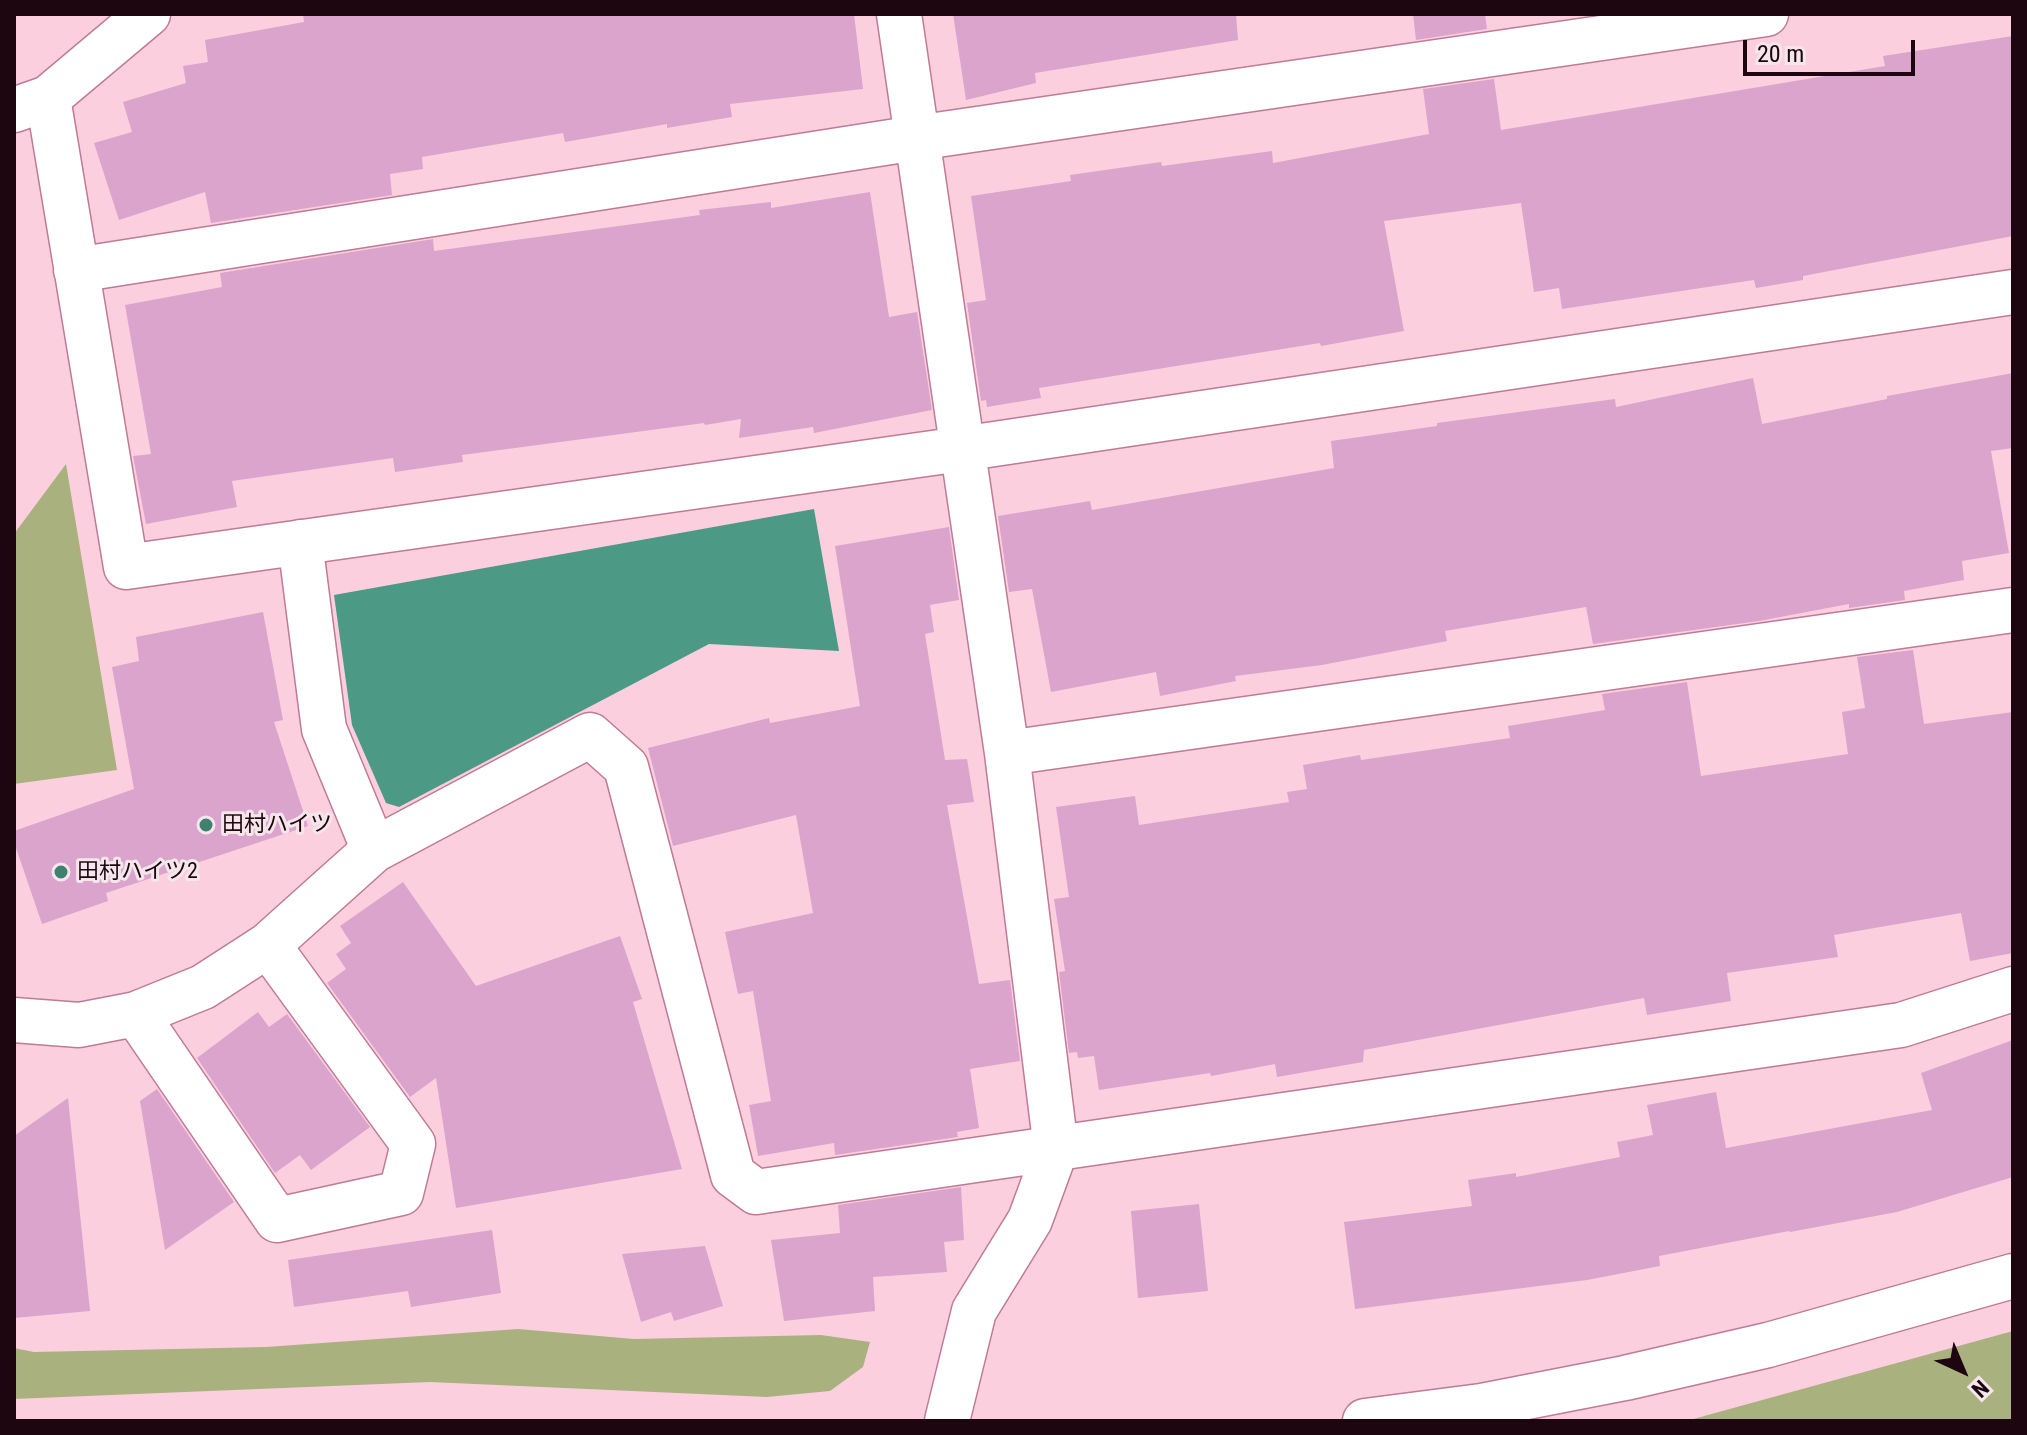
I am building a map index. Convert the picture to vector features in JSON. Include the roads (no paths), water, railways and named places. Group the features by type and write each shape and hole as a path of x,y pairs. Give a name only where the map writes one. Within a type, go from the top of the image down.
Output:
{"street":[{"path":"148,14 31,104 76,270 126,567 961,449 2013,292"},
{"path":"899,14 1007,753 1056,1149 1030,1220 974,1311 947,1421"},
{"path":"76,270 916,138 1766,14"},
{"path":"300,542 324,729 374,850"},
{"path":"1007,753 2013,610"},
{"path":"14,1020 79,1025 136,1014 203,987 268,945 374,850 590,735 626,767 733,1175 756,1192 1901,1025 2013,989"},
{"path":"136,1014 277,1220 401,1193 413,1144 268,945"},
{"path":"1365,1421 1481,1406 1639,1375 1768,1345 2013,1276"}],"place":[{"name":"田村ハイツ","path":"206,825"},
{"name":"田村ハイツ2","path":"61,872"}]}
